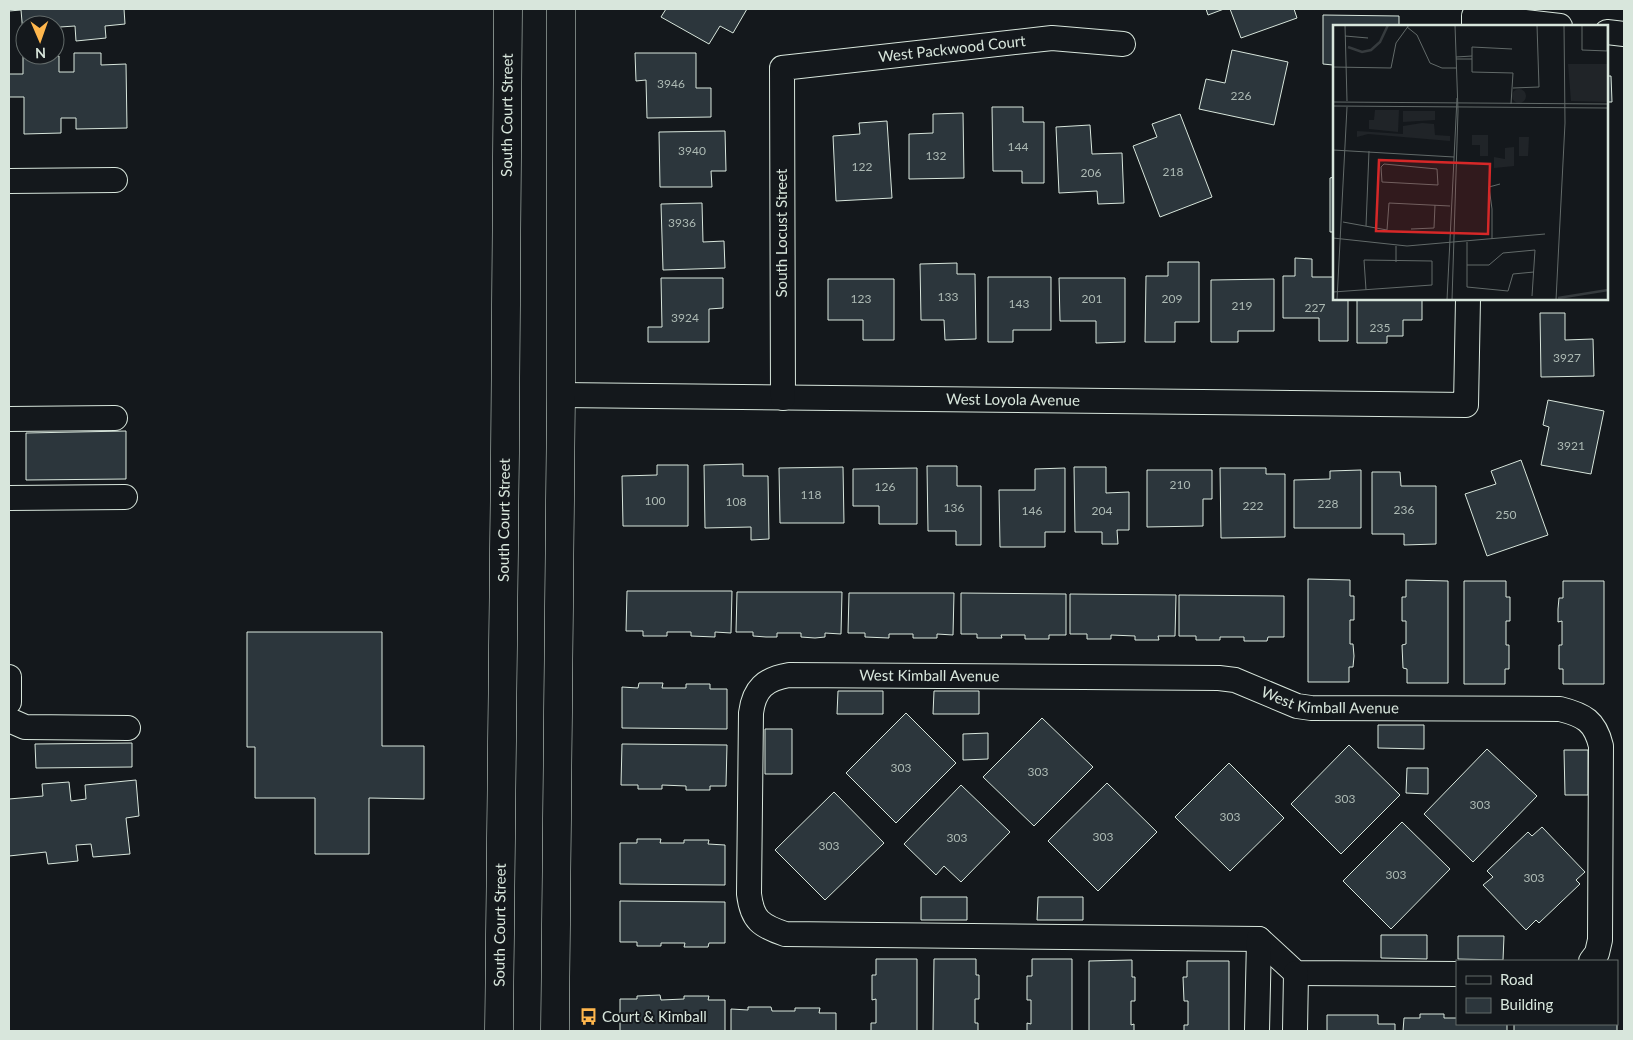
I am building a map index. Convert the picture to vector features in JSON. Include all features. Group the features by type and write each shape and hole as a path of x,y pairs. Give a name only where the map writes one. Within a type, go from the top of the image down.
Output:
{"street":[{"name":"South Court Street","path":"499,1031 506,443 508,9"},
{"path":"555,1031 561,395 561,9"},
{"path":"1474,21 1543,25"},
{"path":"1608,32 1624,34"},
{"name":"West Packwood Court","path":"782,68 1052,38 1123,44"},
{"name":"South Locust Street","path":"782,68 783,398"},
{"path":"9,180 116,180"},
{"name":"West Loyola Avenue","path":"561,395 1466,405 1468,300"},
{"path":"9,419 115,418"},
{"path":"9,498 126,497"},
{"name":"West Kimball Avenue","path":"1259,938 785,934 769,929 758,921 750,908 749,894 751,713 753,700 761,687 775,678 789,675 1219,678 1235,680 1304,708 1560,709 1579,714 1591,723 1598,733 1601,746 1600,940 1597,953 1592,960"},
{"path":"9,677 9,702"},
{"path":"9,720 25,727 128,728"},
{"path":"1259,938 1296,973 1456,974"},
{"path":"1257,1031 1259,938"},
{"path":"1295,1031 1296,973"}],"building":[{"path":"9,9 124,9 125,24 105,26 106,38 76,41 75,26 65,27 65,15 21,15 21,10 9,11"},
{"path":"666,9 747,9 733,33 720,26 709,44 661,17"},
{"path":"1206,9 1224,9 1208,15"},
{"path":"1230,9 1294,9 1297,18 1241,38"},
{"path":"1323,15 1399,16 1399,25 1333,25 1333,65 1323,64"},
{"path":"1232,50 1288,62 1274,125 1199,109 1206,79 1225,83"},
{"path":"74,53 101,53 101,65 126,64 127,128 76,129 76,118 61,118 61,133 24,134 24,97 9,97 9,74 23,74 23,65 59,65 59,72 74,72"},
{"path":"635,53 696,53 696,88 711,88 711,117 647,118 646,80 636,81"},
{"path":"1608,76 1611,76 1612,102 1608,102"},
{"path":"992,107 1023,107 1023,122 1044,122 1044,183 1022,183 1022,171 993,171"},
{"path":"963,113 964,178 909,179 909,134 933,133 933,114"},
{"path":"1180,114 1212,197 1160,217 1133,146 1157,137 1152,124"},
{"path":"887,121 892,198 836,201 833,136 860,134 859,123"},
{"path":"1090,125 1092,154 1122,153 1124,203 1098,204 1097,191 1059,193 1056,127"},
{"path":"725,131 726,171 711,171 712,187 660,187 659,132"},
{"path":"1333,177 1333,232 1330,232 1330,178"},
{"path":"702,203 703,242 724,241 725,268 663,270 661,204"},
{"path":"1295,258 1312,259 1312,277 1333,277 1333,300 1348,300 1348,341 1319,341 1319,318 1283,318 1283,276 1295,276"},
{"path":"1168,262 1199,262 1199,322 1175,322 1175,342 1145,342 1146,276 1168,276"},
{"path":"957,263 957,274 975,274 976,339 945,340 944,320 921,320 920,264"},
{"path":"988,277 1051,277 1051,330 1013,330 1013,342 988,342"},
{"path":"661,278 723,278 723,308 709,309 709,342 648,342 648,327 662,327"},
{"path":"1059,278 1125,278 1125,342 1096,343 1096,321 1060,321"},
{"path":"828,279 894,279 894,340 863,340 863,320 828,320"},
{"path":"1274,279 1274,331 1238,331 1238,342 1211,342 1211,280"},
{"path":"1357,300 1422,300 1422,320 1403,320 1403,336 1387,336 1387,343 1357,343"},
{"path":"1540,313 1565,313 1565,340 1593,339 1594,376 1541,377"},
{"path":"1548,400 1604,411 1591,474 1541,465 1549,427 1543,425"},
{"path":"126,431 126,479 26,480 26,433"},
{"path":"1521,460 1548,535 1487,556 1465,494 1496,484 1491,471"},
{"path":"743,464 743,476 768,476 769,539 751,540 751,527 705,528 704,465"},
{"path":"657,465 688,465 688,526 623,526 622,476 657,475"},
{"path":"927,466 957,466 957,486 981,486 981,545 956,545 956,531 928,531"},
{"path":"843,467 844,523 780,523 779,468"},
{"path":"1074,467 1106,467 1106,493 1129,492 1129,530 1117,530 1118,544 1102,544 1102,532 1075,532"},
{"path":"917,468 917,524 879,524 879,506 853,506 853,469"},
{"path":"1065,468 1065,532 1045,532 1045,547 1000,547 999,490 1035,490 1035,469"},
{"path":"1220,468 1266,468 1266,474 1285,474 1285,537 1221,538"},
{"path":"1147,470 1212,470 1212,499 1203,499 1203,526 1147,527"},
{"path":"1361,470 1361,528 1294,528 1294,480 1330,479 1330,471"},
{"path":"1372,472 1400,472 1401,486 1436,486 1436,544 1404,545 1404,534 1372,534"},
{"path":"1308,579 1350,580 1350,596 1354,596 1354,620 1350,620 1350,644 1353,644 1354,656 1353,667 1349,667 1349,682 1308,682"},
{"path":"1406,580 1448,581 1448,683 1407,683 1407,669 1403,668 1402,645 1406,644 1406,621 1402,621 1402,597 1406,597"},
{"path":"1464,581 1506,581 1506,597 1510,597 1510,621 1506,621 1509,669 1505,669 1505,684 1464,684"},
{"path":"1563,581 1604,581 1604,684 1563,684 1563,669 1559,669 1562,621 1558,622 1558,609 1559,598 1563,598"},
{"path":"627,591 732,591 731,633 715,632 715,637 691,636 691,632 667,632 667,636 643,636 643,631 626,631"},
{"path":"737,592 842,592 841,634 825,633 825,637 815,638 801,637 801,633 777,633 777,637 766,637 753,636 753,632 736,632"},
{"path":"849,593 954,593 953,635 937,634 937,638 913,638 913,634 889,634 889,638 865,637 865,633 848,633"},
{"path":"961,593 1066,594 1066,635 1049,635 1049,639 1025,639 1025,635 1001,635 1002,638 977,638 977,634 961,634"},
{"path":"1070,594 1176,595 1175,636 1158,636 1159,640 1135,640 1135,636 1111,635 1111,639 1087,639 1087,634 1070,634"},
{"path":"1179,595 1284,596 1284,637 1268,637 1267,641 1244,641 1244,637 1196,640 1196,636 1179,636"},
{"path":"247,632 382,632 382,746 424,746 424,799 369,798 369,854 315,854 315,798 255,798 255,747 247,747"},
{"path":"639,683 663,683 662,688 686,688 686,684 710,684 710,689 727,689 727,729 622,728 622,687 638,688"},
{"path":"838,691 883,691 883,714 837,714"},
{"path":"934,691 979,691 979,714 933,714"},
{"path":"906,713 956,763 896,823 846,773"},
{"path":"1042,718 1093,767 1034,826 983,777"},
{"path":"1378,725 1424,725 1424,749 1378,748"},
{"path":"765,729 792,729 792,774 765,774"},
{"path":"988,733 988,759 963,760 963,734"},
{"path":"132,743 132,767 36,768 35,744"},
{"path":"622,744 727,745 726,786 710,786 710,790 686,790 686,786 662,785 662,789 638,789 638,785 621,785"},
{"path":"1349,745 1400,795 1341,854 1291,804"},
{"path":"1487,749 1537,796 1473,862 1424,814"},
{"path":"1564,750 1588,750 1588,795 1565,795"},
{"path":"1229,763 1284,818 1230,871 1175,817"},
{"path":"1407,768 1428,768 1428,794 1406,793"},
{"path":"136,780 139,816 126,818 130,854 93,857 91,844 76,845 78,861 48,864 46,852 9,856 9,799 43,796 42,784 69,782 71,801 86,799 85,785"},
{"path":"1107,783 1157,832 1098,891 1048,841"},
{"path":"961,785 1010,832 961,882 944,866 936,875 904,844"},
{"path":"834,792 884,843 825,900 775,850"},
{"path":"1402,822 1450,869 1391,929 1343,881"},
{"path":"1542,827 1585,872 1576,880 1580,884 1539,923 1536,920 1526,930 1483,885 1493,877 1487,871 1528,832 1532,836"},
{"path":"637,839 661,839 660,843 684,843 684,840 709,840 708,844 725,845 725,885 620,884 620,843 637,843"},
{"path":"921,897 967,897 967,920 921,920"},
{"path":"1038,897 1083,897 1083,920 1037,920"},
{"path":"620,901 725,902 725,943 709,943 708,947 684,947 685,943 637,946 637,942 620,942"},
{"path":"1381,935 1427,935 1427,959 1381,958"},
{"path":"1458,936 1504,936 1503,960 1458,959"},
{"path":"876,959 917,959 917,1031 871,1031 871,1023 876,1023 876,999 872,1000 872,975 876,975"},
{"path":"934,959 976,959 976,975 979,975 979,999 975,999 975,1023 978,1023 978,1031 933,1031"},
{"path":"1032,959 1072,959 1072,1031 1027,1031 1027,1023 1031,1024 1031,1000 1027,1000 1027,976 1032,976"},
{"path":"1132,960 1132,977 1135,977 1135,1001 1131,1001 1131,1025 1134,1024 1134,1031 1089,1031 1089,961"},
{"path":"1187,961 1229,961 1229,1031 1184,1031 1184,1025 1188,1025 1188,1001 1184,1001 1183,977 1187,977"},
{"path":"660,995 661,1000 684,999 684,996 709,996 708,1000 725,1000 725,1031 620,1031 620,999 637,999 637,996"},
{"path":"748,1007 771,1007 772,1011 795,1011 795,1008 820,1008 819,1013 836,1013 836,1031 731,1031 731,1009 748,1010"},
{"path":"1420,1014 1444,1014 1444,1018 1456,1018 1456,1025 1507,1025 1507,1031 1403,1031 1404,1018 1420,1018"},
{"path":"1327,1015 1378,1015 1378,1024 1395,1024 1395,1031 1327,1031"},
{"path":"1514,1025 1617,1025 1617,1031 1514,1031"}],"place":[{"name":"Court & Kimball","path":"588,1017"}]}
